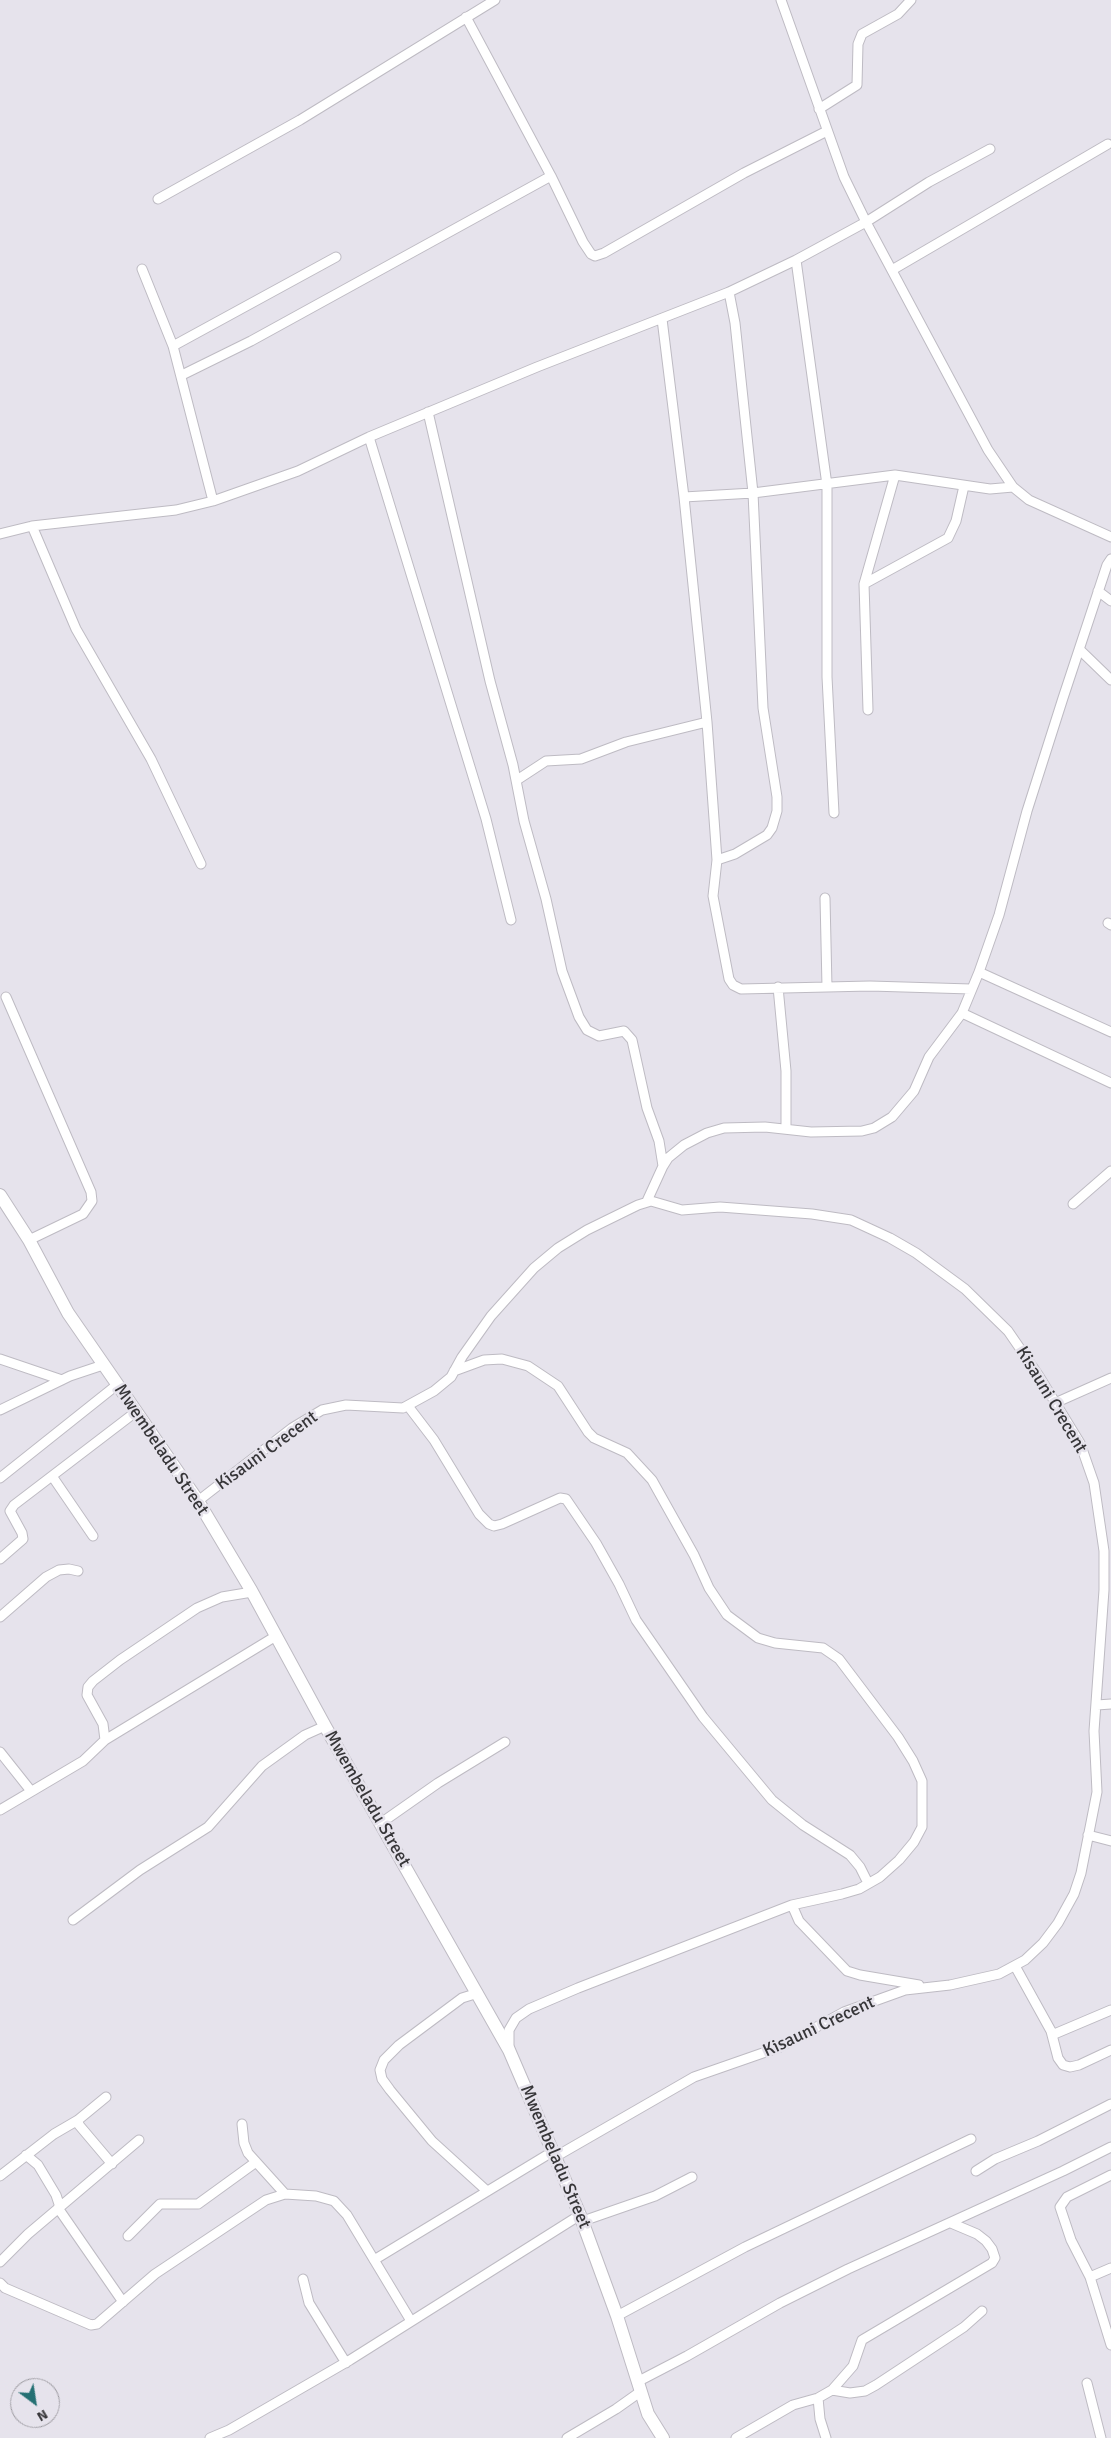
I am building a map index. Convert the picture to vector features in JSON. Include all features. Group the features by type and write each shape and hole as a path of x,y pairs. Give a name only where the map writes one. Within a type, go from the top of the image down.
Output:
{"street":[{"path":"158,199 300,120 495,0"},
{"path":"781,0 844,177 866,222 988,450 1013,487 1029,500 1111,538"},
{"path":"819,108 857,85 858,44 862,34 898,14 911,0"},
{"path":"466,18 551,176 583,242 591,254 595,256 604,253 744,173 827,131"},
{"path":"892,270 1108,144"},
{"path":"0,534 32,526 176,510 213,501 298,472 369,437 428,412 729,292 796,260 866,222 929,182 990,149"},
{"path":"182,375 251,341 551,176"},
{"path":"173,346 336,257"},
{"path":"796,260 827,485 827,677 834,813"},
{"path":"142,269 173,346 182,375 213,501"},
{"path":"717,860 735,854 766,835 772,828 777,797 764,708 753,493 735,323 729,292"},
{"path":"662,319 684,497 707,722 717,860 713,896 729,979 733,985 741,989 778,987 971,989"},
{"path":"428,412 488,672 517,780 524,821 546,899 562,970 583,1024 592,1034 599,1036 620,1030 630,1036 647,1108 659,1141 663,1166"},
{"path":"369,437 486,819 511,920"},
{"path":"684,497 753,493 895,475 964,486 996,489 1013,487"},
{"path":"868,710 864,584 895,475"},
{"path":"864,584 910,558 942,543 948,538 956,521 964,486"},
{"path":"32,526 76,629 151,759 202,864"},
{"path":"647,1201 663,1166 673,1153 708,1133 734,1126 786,1128 811,1132 862,1131 882,1124 892,1117 914,1091 929,1057 962,1013 979,972 999,915 1027,811 1106,565 1111,558"},
{"path":"1098,591 1111,601"},
{"path":"1080,650 1111,680"},
{"path":"517,780 546,761 581,759 626,742 707,722"},
{"path":"825,898 826,987"},
{"path":"979,972 1111,1032"},
{"path":"778,987 786,1071 786,1128"},
{"path":"6,998 91,1192 92,1201 83,1214 29,1240"},
{"path":"962,1013 1111,1083"},
{"path":"1072,1204 1111,1171"},
{"name":"Mwembeladu Street","path":"0,1196 29,1240 68,1313 102,1365 118,1384 198,1501 252,1592 325,1726 509,2050 582,2218 617,2316 638,2387 648,2414 663,2438"},
{"name":"Kisauni Crecent","path":"198,1501 292,1428 322,1410 346,1405 396,1409 408,1406 434,1391 448,1380 491,1316 534,1268 566,1242 647,1201 656,1201 682,1210 720,1207 812,1214 850,1220 873,1228 916,1253 983,1305 1016,1341 1080,1443 1094,1483 1104,1551 1107,1590 1094,1731 1097,1792 1081,1874 1067,1909 1043,1943 1015,1966 988,1977 905,1990 844,2012 765,2054 694,2077 488,2191 374,2260"},
{"path":"0,1359 62,1380"},
{"path":"454,1372 484,1360 502,1359 528,1366 558,1386 588,1432 594,1438 627,1452 652,1480 694,1555 709,1588 727,1615 758,1638 775,1643 823,1648 839,1659 898,1737 913,1761 922,1781 922,1827 914,1842 899,1860 868,1883 842,1894 792,1905 578,1988 529,2009 516,2018 509,2030 509,2050"},
{"path":"0,1410 62,1380 102,1365"},
{"path":"1055,1403 1111,1378"},
{"path":"0,1478 118,1384"},
{"path":"408,1406 434,1440 486,1523 494,1526 502,1524 560,1498 566,1499 596,1543 636,1620 715,1731 772,1800 803,1825 850,1855 860,1867 868,1883"},
{"path":"0,1559 23,1539 22,1533 10,1510 14,1504 137,1411"},
{"path":"52,1476 93,1536"},
{"path":"0,1617 46,1577 58,1570 69,1569 78,1571"},
{"path":"105,1740 103,1724 87,1695 90,1684 120,1660 197,1608 222,1597 252,1592"},
{"path":"0,1810 83,1762 105,1740 276,1636"},
{"path":"1097,1705 1111,1704"},
{"path":"73,1920 140,1870 208,1827 262,1766 306,1735 325,1726"},
{"path":"381,1823 438,1783 505,1742"},
{"path":"0,1752 31,1791"},
{"path":"1088,1835 1111,1841"},
{"path":"792,1905 799,1921 847,1971 927,1987"},
{"path":"1015,1966 1052,2035 1058,2058 1063,2065 1070,2067 1079,2065 1111,2050"},
{"path":"478,1993 462,1998 399,2045 384,2060 380,2070 382,2079 390,2090 432,2141 488,2191"},
{"path":"1052,2035 1111,2010"},
{"path":"0,2176 54,2134 78,2120 106,2097"},
{"path":"976,2171 995,2159 1038,2142 1111,2104"},
{"path":"78,2120 112,2164"},
{"path":"242,2124 244,2143 256,2162 284,2194"},
{"path":"617,2316 745,2247 971,2139"},
{"path":"0,2262 28,2234 140,2140"},
{"path":"567,2438 616,2410 638,2387 687,2356 780,2303 848,2269 951,2223 1111,2147"},
{"path":"26,2155 38,2165 56,2195 59,2207 123,2302"},
{"path":"128,2236 160,2204 198,2204 256,2162"},
{"path":"1111,2175 1067,2197 1060,2207 1071,2240 1090,2278 1111,2345"},
{"path":"210,2438 229,2430 346,2363 411,2321 582,2218 655,2196 692,2177"},
{"path":"0,2283 6,2288 91,2325 101,2322 155,2274 266,2200 284,2194 316,2196 334,2201 346,2214 411,2321"},
{"path":"736,2438 792,2405 818,2398 832,2390 852,2366 862,2340 992,2263 994,2258 992,2249 986,2241 977,2234 951,2223"},
{"path":"1090,2278 1111,2268"},
{"path":"303,2279 309,2303 346,2363"},
{"path":"832,2390 850,2393 870,2388 964,2327 982,2311"},
{"path":"1087,2383 1101,2438"},
{"path":"818,2398 820,2419 826,2438"}]}
